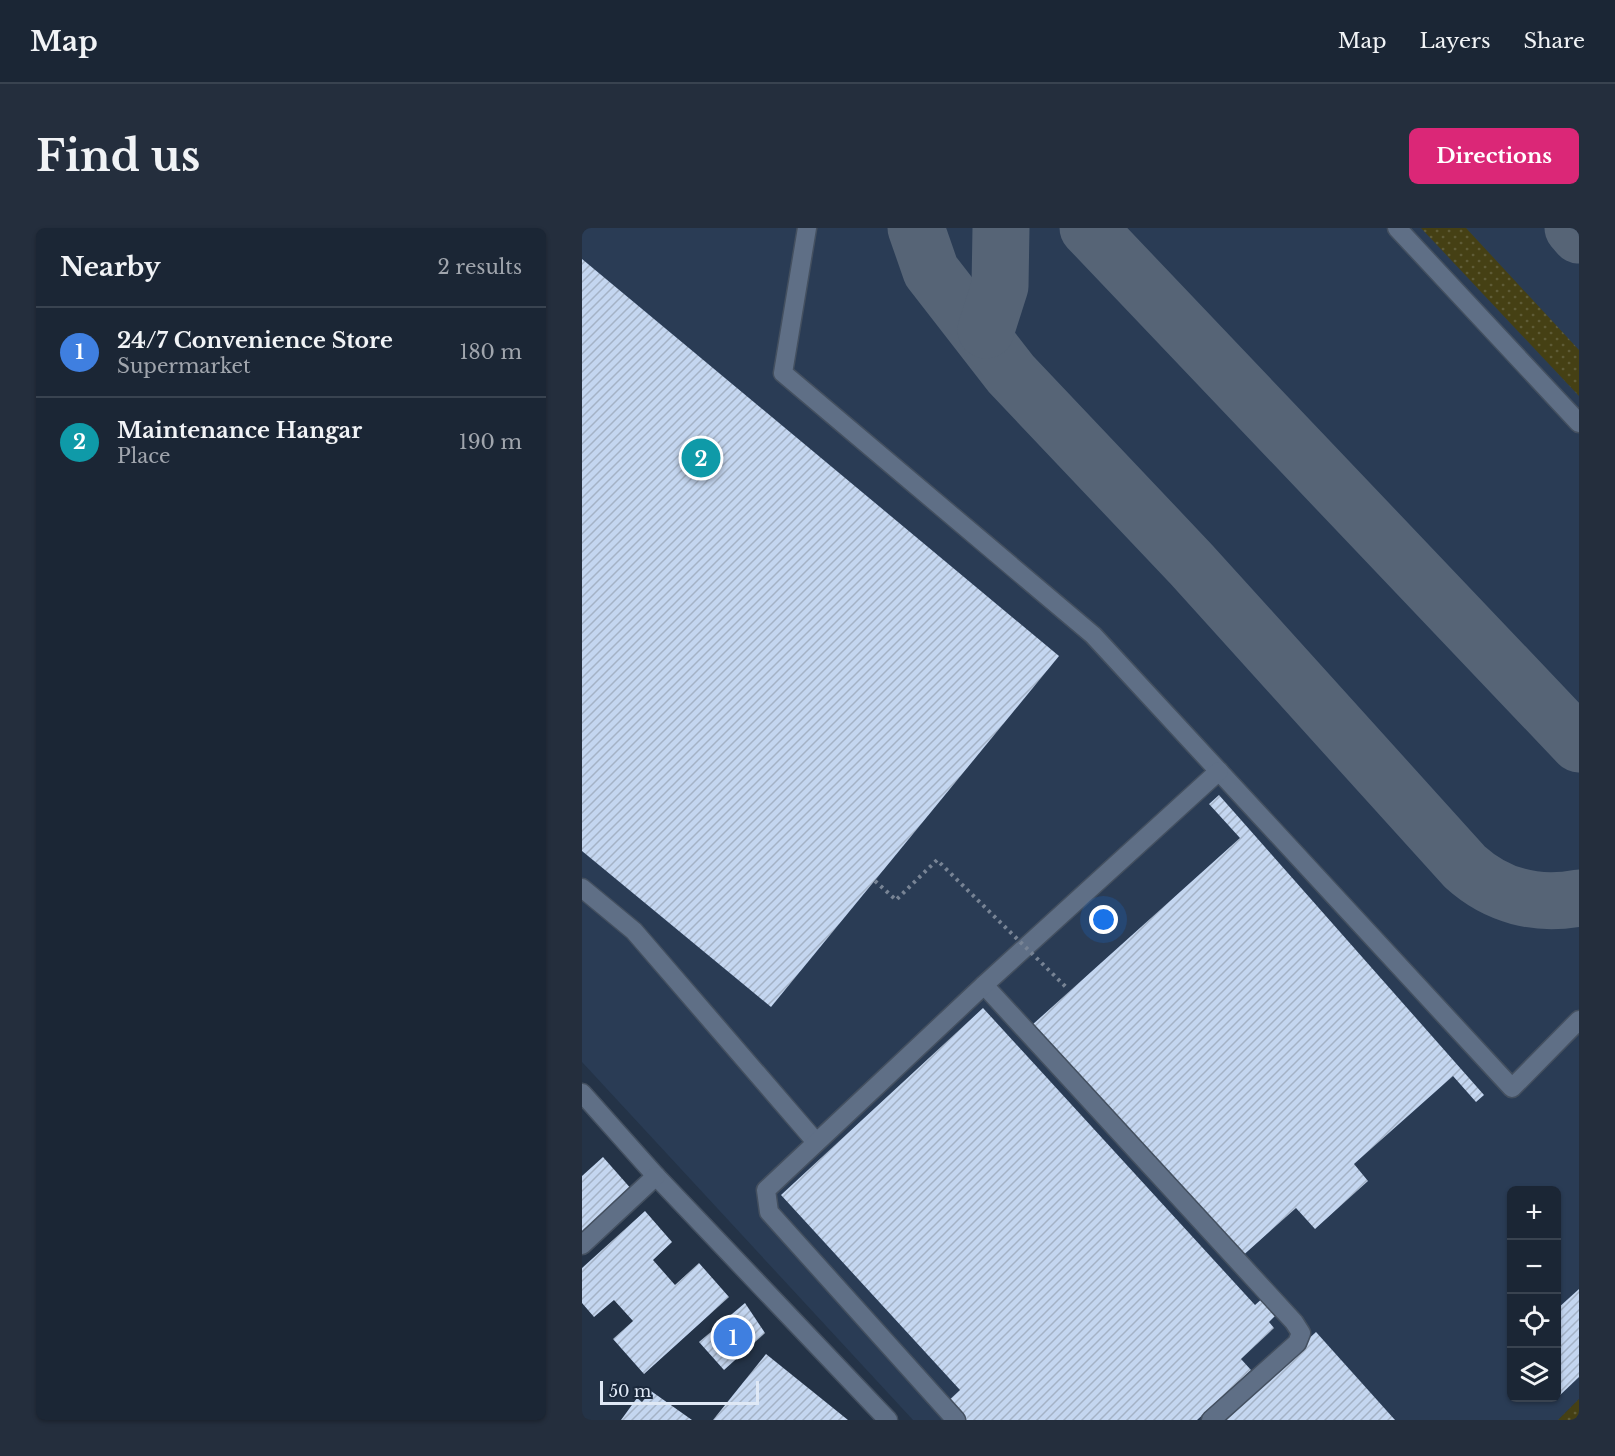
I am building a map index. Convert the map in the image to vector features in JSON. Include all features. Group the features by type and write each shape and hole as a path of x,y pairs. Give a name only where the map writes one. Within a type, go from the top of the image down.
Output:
{"lane":[{"path":"807,228 783,373 1093,634 1512,1088 1579,1020"},
{"path":"1397,228 1579,423"},
{"path":"956,1420 769,1212 766,1190 984,985 1219,771"},
{"path":"582,888 634,931 816,1142"},
{"path":"984,985 1294,1322 1301,1333 1297,1343 1211,1420"},
{"path":"582,1093 656,1176 888,1420"},
{"path":"582,1245 656,1176"}],"path":[{"path":"875,881 896,900 937,860 1067,988"}],"shaded area":[{"path":"582,228 1579,228 1579,1399 1558,1420 913,1420 582,1062"},
{"path":"1421,228 1466,228 1579,350 1579,396"},
{"path":"1579,1399 1579,1420 1558,1420"}],"building":[{"path":"582,259 1059,656 771,1007 582,851"},
{"path":"1219,795 1484,1095 1476,1102 1453,1076 1354,1164 1368,1181 1315,1229 1296,1208 1239,1259 1032,1025 1240,838 1209,804"},
{"path":"983,1008 1255,1305 1265,1296 1279,1312 1269,1322 1274,1328 1241,1359 1251,1370 1197,1420 961,1420 946,1403 960,1390 781,1195"},
{"path":"603,1157 633,1191 582,1238 582,1176"},
{"path":"645,1211 672,1242 653,1260 675,1285 699,1263 729,1297 644,1374 613,1339 633,1321 614,1300 594,1317 582,1303 582,1268"},
{"path":"1579,1289 1579,1377 1561,1394 1561,1348 1561,1305"},
{"path":"745,1303 765,1333 724,1370 699,1342"},
{"path":"1316,1332 1395,1420 1221,1420"},
{"path":"766,1354 848,1420 713,1420"},
{"path":"651,1391 692,1420 621,1420 637,1398 642,1402"}],"taxiway":[{"path":"916,228 931,271 1011,374 1191,564 1465,867 1490,885 1518,896 1548,901 1579,898"},
{"path":"986,330 1000,286 1001,228"},
{"path":"1088,228 1579,744"},
{"path":"1573,228 1579,235"}],"place":[{"name":"Maintenance Hangar","path":"701,458"},
{"name":"24/7 Convenience Store","path":"733,1337"}]}
